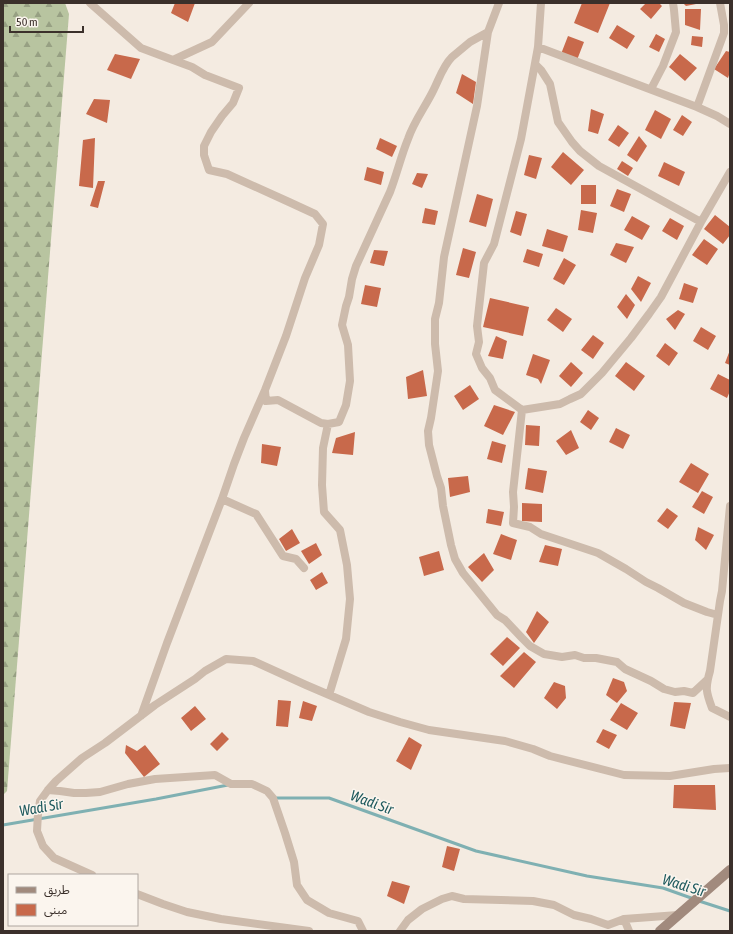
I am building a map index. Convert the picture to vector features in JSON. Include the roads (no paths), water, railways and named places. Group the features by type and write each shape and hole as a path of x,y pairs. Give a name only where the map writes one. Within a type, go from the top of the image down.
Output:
{"main road":[{"path":"660,931 730,870"}],"street":[{"path":"90,3 140,48 192,67 205,75 239,88 234,103 222,116 211,132 204,146 204,155 209,170 227,174 290,202 315,214 322,224 319,245 305,278 286,336 244,438 167,643 141,717"},
{"path":"173,60 212,42 249,3"},
{"path":"499,3 488,32 477,106 444,257 440,296 435,319 435,344 438,371 428,431 429,445 441,488 451,545 463,573 497,615 505,620 530,646 544,654 562,657 575,655 584,658 596,658 617,662 625,669 664,688 676,692 684,691 693,693 708,680"},
{"path":"541,3 538,47 521,139 494,244 484,263 477,326 479,342 476,354 482,368 490,378 495,390 522,410 560,404 581,394 602,373 631,338 657,302 730,172"},
{"path":"652,89 663,66 676,32 673,3"},
{"path":"697,107 724,33 720,3"},
{"path":"265,390 266,400 278,400 321,423 328,424 339,422 346,405 350,381 348,344 342,325 346,306 350,297 352,279 356,266 395,180 408,138 447,64 452,57 470,42 488,32"},
{"path":"538,47 697,107 730,124"},
{"path":"535,64 550,84 558,122 580,151 599,166 701,222"},
{"path":"522,410 512,492 514,507 513,523 530,527 541,534 598,553 684,603 718,615"},
{"path":"328,424 324,448 322,485 324,512 340,530 347,565 350,599 346,639 330,695"},
{"path":"222,499 256,514 283,556 296,559 304,568"},
{"path":"730,506 722,591 707,694 712,708 730,717"},
{"path":"90,874 54,858 43,846 37,831 40,800 56,781 82,758 141,717 155,705 205,671 226,659 253,661 369,712 400,722 428,730 505,741 533,749 550,756 624,775 670,776 730,768"},
{"path":"48,790 74,793 100,792 128,784 155,779 215,775 231,784 252,784 262,788 273,798 294,862 297,885 307,900 329,913 358,921 363,931"},
{"path":"138,894 188,912 221,919 309,931"},
{"path":"400,931 408,920 422,909 442,899 452,896 464,899 533,901 554,905 574,915 608,925 624,919 678,915"},
{"path":"624,919 629,931"}],"waterway":[{"name":"Wadi Sir","path":"3,825 228,785"},
{"name":"Wadi Sir","path":"274,798 329,798 476,851 587,876 663,888 694,899"},
{"name":"Wadi Sir","path":"699,901 730,911"}]}
